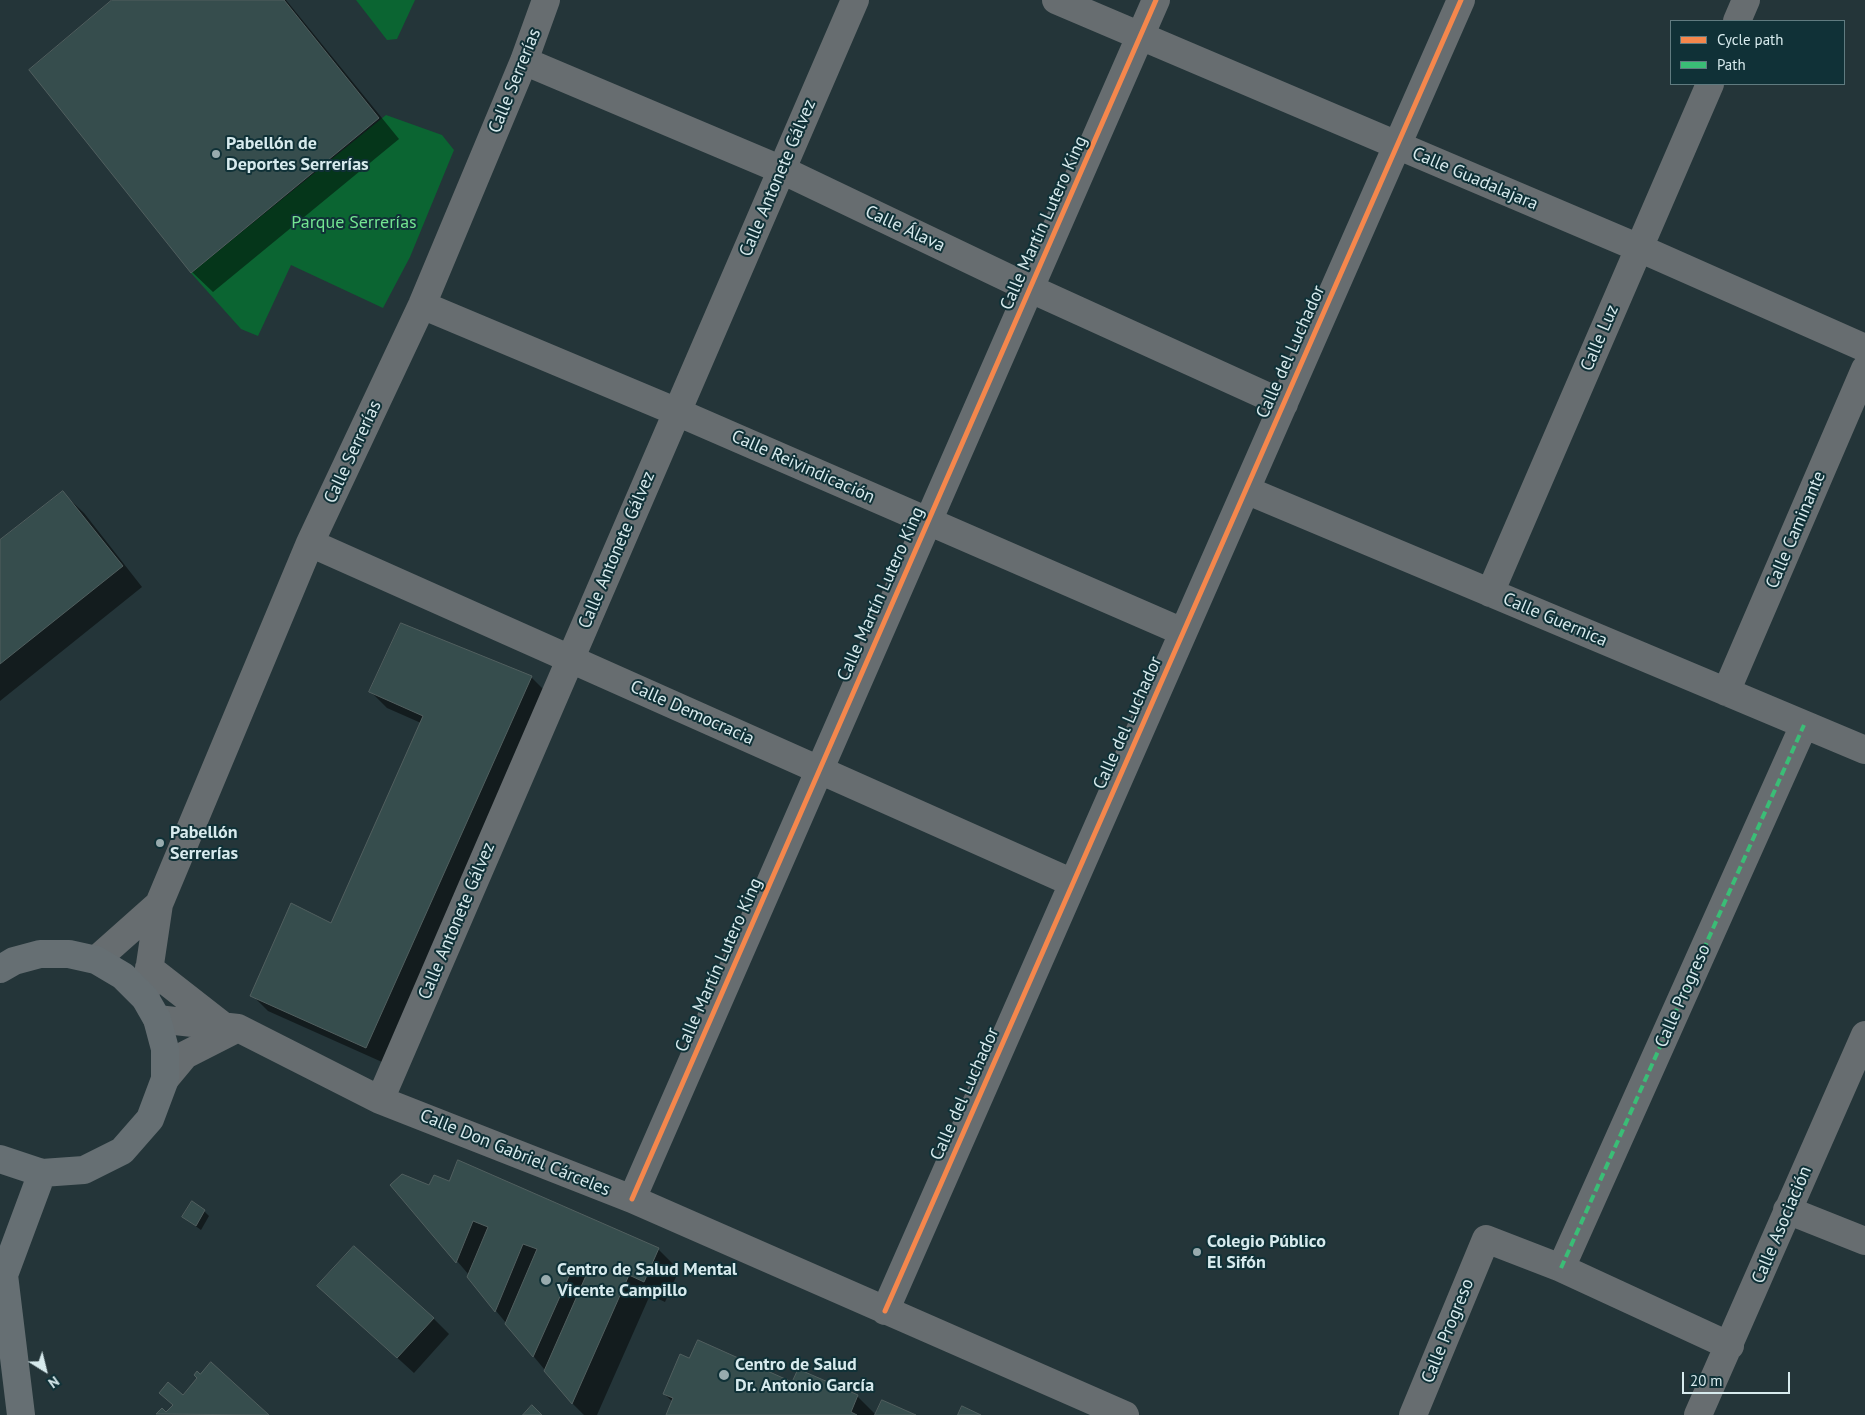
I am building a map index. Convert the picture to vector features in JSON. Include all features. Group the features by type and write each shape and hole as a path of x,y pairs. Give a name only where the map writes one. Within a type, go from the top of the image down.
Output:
{"main road":[{"path":"0,1159 42,1173 84,1170 122,1151 150,1119 164,1079 165,1049 151,1008 123,976 96,960 69,954 40,954 5,960"},
{"path":"21,1415 2,1268 42,1173"}],"street":[{"name":"Calle Serrerías","path":"159,904 310,543 422,305 524,61 546,0"},
{"name":"Calle Antonete Gálvez","path":"380,1100 855,0"},
{"name":"Calle Guadalajara","path":"1056,0 1639,248 1865,348"},
{"name":"Calle Martín Lutero King","path":"632,1199 1156,0"},
{"name":"Calle del Luchador","path":"885,1311 1461,0"},
{"path":"1737,20 1746,0"},
{"name":"Calle Álava","path":"524,61 782,170 1031,289 1284,404"},
{"name":"Calle Luz","path":"1490,593 1710,85"},
{"name":"Calle Reivindicación","path":"422,305 677,412 1183,632"},
{"name":"Calle Caminante","path":"1726,692 1865,369"},
{"name":"Calle Guernica","path":"1246,490 1865,750"},
{"name":"Calle Democracia","path":"310,543 1073,883"},
{"name":"Calle Progreso","path":"1561,1268 1804,725"},
{"path":"96,960 159,904"},
{"path":"151,1008 149,968 159,904"},
{"name":"Calle Don Gabriel Cárceles","path":"149,968 230,1026 380,1100 632,1199 1108,1412"},
{"name":"Calle Don Gabriel Cárceles","path":"151,1008 230,1026"},
{"path":"164,1079 185,1056 230,1026"},
{"name":"Calle Asociación","path":"1698,1415 1730,1346 1787,1210 1865,1035"},
{"path":"1787,1210 1865,1241"},
{"name":"Calle Progreso","path":"1413,1415 1486,1239 1561,1268 1730,1346"}],"green space":[{"path":"356,0 415,0 397,39 387,40"},
{"name":"Parque Serrerías","path":"386,115 442,135 454,150 410,257 383,308 291,265 258,336 241,329 191,273"}],"building":[{"name":"Pabellón de Deportes Serrerías","path":"112,0 284,0 379,118 191,273 29,70"},
{"path":"63,491 123,566 0,664 0,540"},
{"path":"401,623 532,676 366,1048 250,996 291,903 331,923 423,716 369,692"},
{"name":"Centro de Salud Mental Vicente Campillo","path":"458,1160 659,1248 644,1282 629,1275 572,1404 544,1371 588,1271 574,1265 533,1357 505,1324 537,1249 523,1244 495,1312 467,1277 488,1227 473,1221 456,1263 390,1185 402,1174 429,1185 434,1175 449,1181"},
{"path":"192,1201 205,1210 196,1226 182,1217"},
{"path":"354,1246 434,1318 397,1358 317,1286"},
{"name":"Centro de Salud Dr. Antonio García","path":"698,1340 792,1382 798,1369 858,1395 851,1412 857,1415 666,1415 673,1398 663,1394 680,1354 689,1358"},
{"path":"211,1362 269,1415 156,1414 162,1408 166,1412 173,1405 159,1393 168,1382 183,1395 197,1378 194,1375 197,1371 200,1374"},
{"name":"Centro de Salud Dr. Antonio García","path":"882,1400 916,1415 875,1415"},
{"path":"532,1405 542,1415 523,1415"},
{"path":"962,1406 981,1415 958,1415"}],"marked path":[{"path":"1561,1268 1804,725"}],"cycle path":[{"path":"632,1199 1156,0"},
{"path":"885,1311 1461,0"}],"place":[{"name":"Pabellón de Deportes Serrerías","path":"216,154"},
{"name":"Pabellón Serrerías","path":"160,843"},
{"name":"Colegio Público El Sifón","path":"1197,1252"},
{"name":"Centro de Salud Mental Vicente Campillo","path":"546,1280"},
{"name":"Centro de Salud Dr. Antonio García","path":"724,1375"}]}
